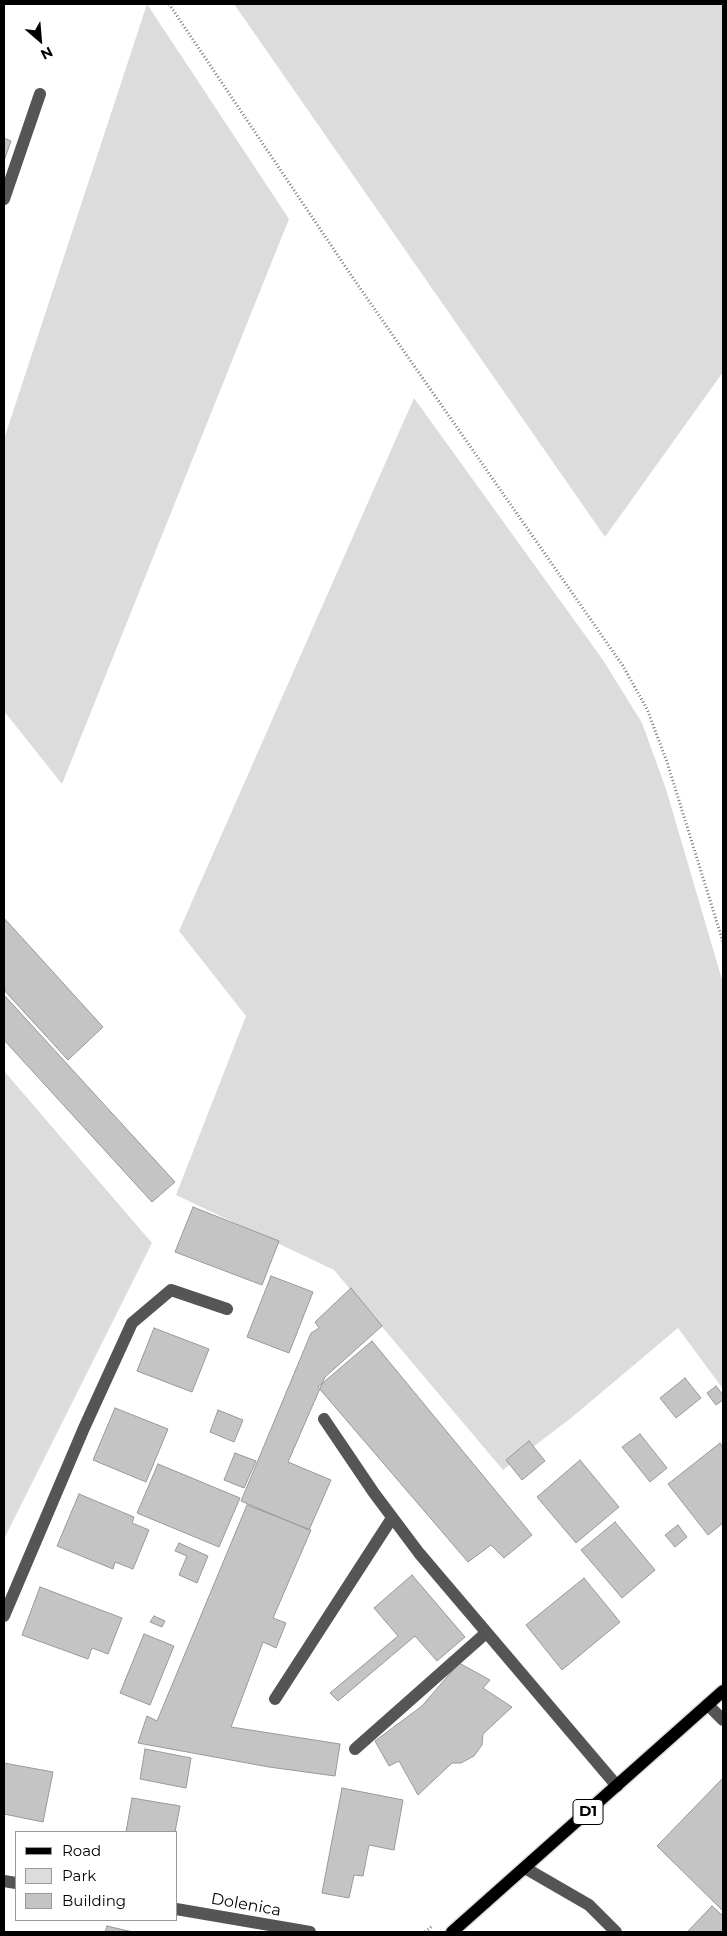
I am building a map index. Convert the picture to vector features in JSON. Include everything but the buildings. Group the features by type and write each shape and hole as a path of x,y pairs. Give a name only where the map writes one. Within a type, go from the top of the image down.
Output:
{"main road":[{"name":"D1","path":"452,1932 723,1691"}],"street":[{"path":"4,199 40,94"},
{"path":"4,1616 84,1428 132,1323 171,1290 226,1309"},
{"path":"324,1419 374,1494 419,1554 617,1786"},
{"path":"274,1699 392,1518"},
{"path":"355,1750 486,1633"},
{"path":"708,1705 723,1720"},
{"path":"525,1868 589,1905 616,1932"},
{"name":"Dolenica","path":"178,1909 310,1932"}],"path":[{"path":"169,4 355,281 623,666 647,709 667,762 723,942"}],"green space":[{"path":"147,4 289,219 62,784 4,711 4,439"},
{"path":"234,4 723,4 723,372 605,537"},
{"path":"414,398 603,660 642,723 666,789 723,983 723,1389 678,1328 571,1418 503,1470 334,1270 176,1195 246,1016 179,931"},
{"path":"4,1071 152,1243 4,1539"}]}
